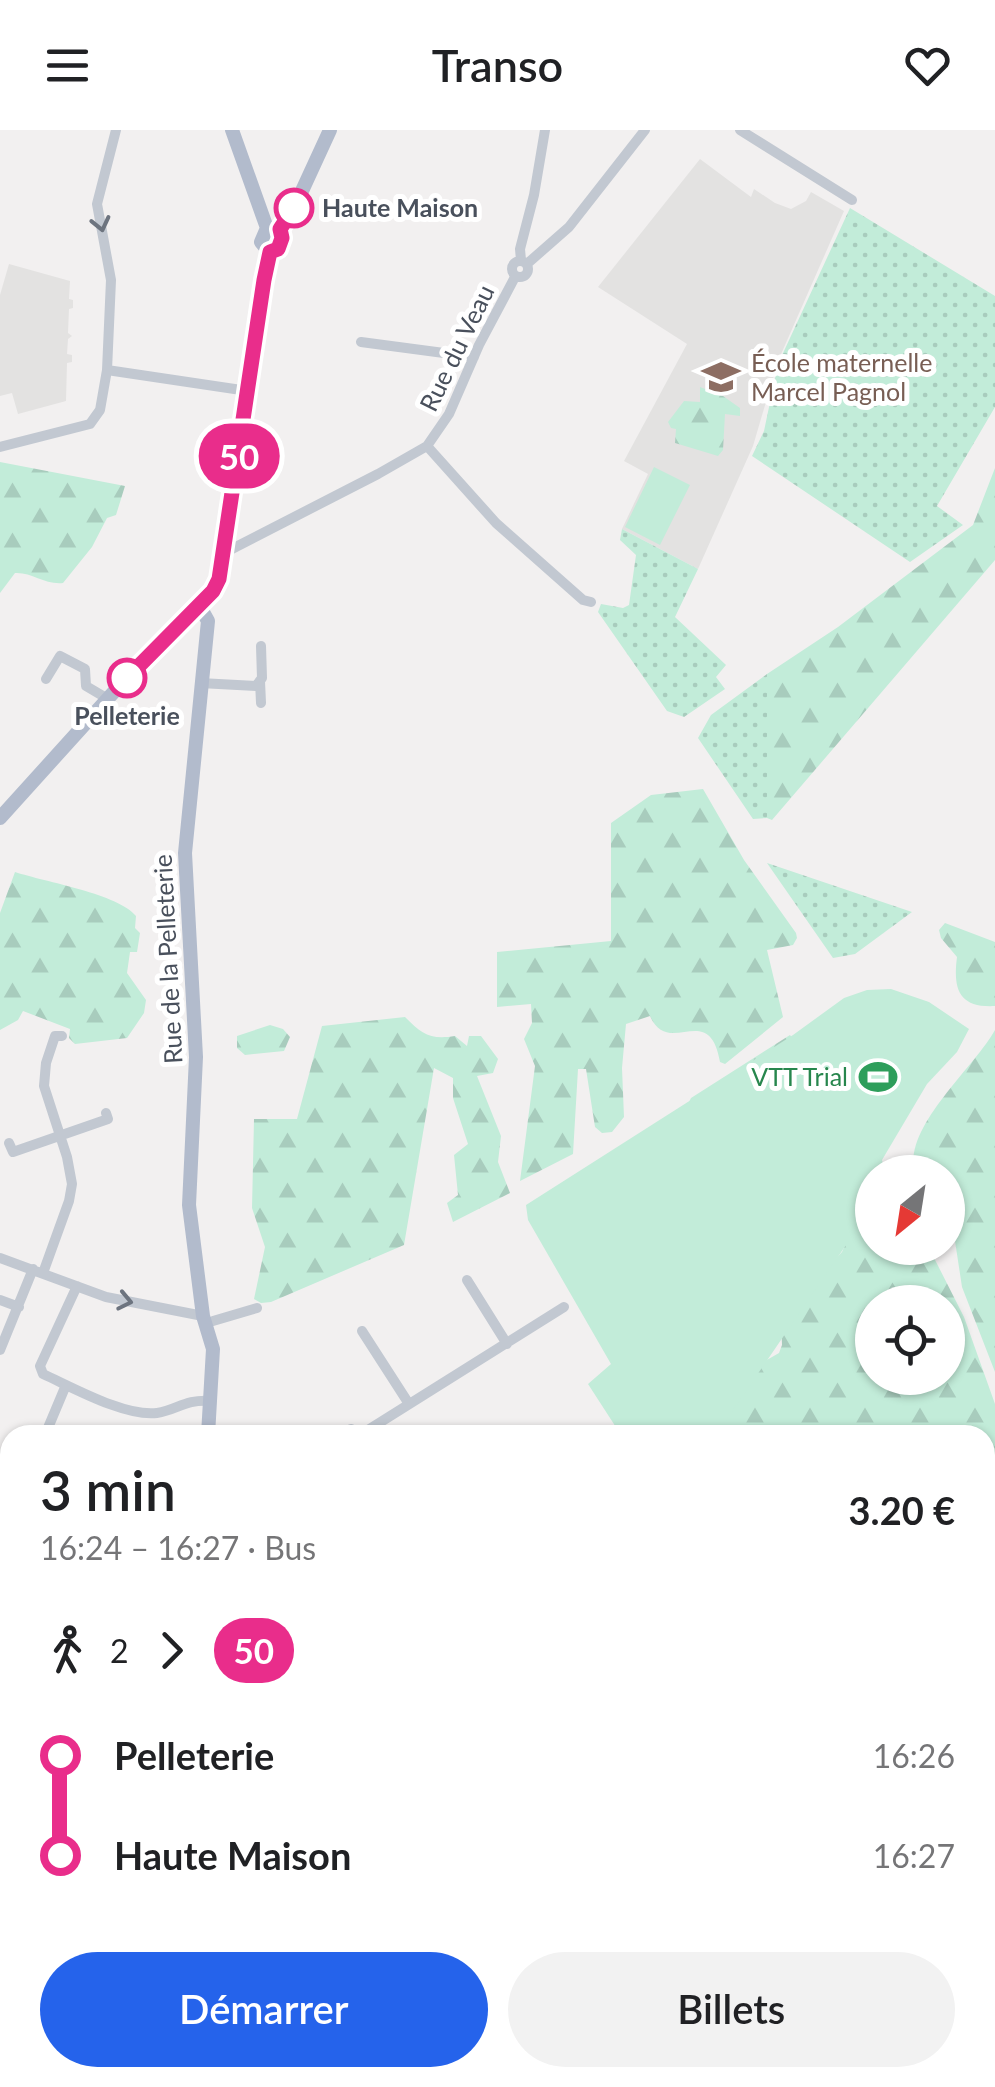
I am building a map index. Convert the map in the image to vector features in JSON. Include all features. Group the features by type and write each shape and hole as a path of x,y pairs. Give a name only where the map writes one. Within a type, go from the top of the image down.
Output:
{"main road":[{"path":"0,818 217,584 226,552 270,252 278,249 281,242 232,130"},
{"path":"273,229 290,216 330,130"},
{"name":"Rue de la Pelleterie","path":"199,605 208,621 184,853 196,1057 189,1204 206,1317 221,1344 209,1425"}],"street":[{"path":"0,448 90,424 100,410 107,370 111,280 97,204 116,130"},
{"path":"524,262 520,249 545,130"},
{"name":"Rue du Veau","path":"226,552 426,446 449,414 515,277 523,276 524,262 568,227 645,130"},
{"path":"740,130 852,200"},
{"path":"361,342 474,358"},
{"path":"107,370 248,390"},
{"path":"426,446 496,523 591,602"},
{"path":"260,646 261,703"},
{"path":"46,679 60,656 85,670 86,686 108,699"},
{"path":"200,683 252,686 260,681"},
{"path":"0,1350 71,1194 71,1175 43,1074 55,1036 62,1036"},
{"path":"9,1143 13,1152 108,1119 106,1112"},
{"path":"0,1258 106,1296 206,1317 257,1308"},
{"path":"467,1280 507,1344"},
{"path":"78,1286 40,1366 43,1374 98,1402 156,1413 194,1400 211,1402"},
{"path":"0,1300 19,1306"},
{"path":"376,1425 564,1307"},
{"path":"362,1331 409,1404"},
{"path":"49,1425 66,1385"}],"shaded area":[{"name":"École maternelle Marcel Pagnol","path":"700,159 751,197 754,189 791,209 806,201 811,192 844,211 778,361 753,446 698,569 622,529 648,474 624,461 687,344 598,287"},
{"path":"9,264 70,281 69,299 73,300 73,308 69,309 68,333 72,336 68,339 67,354 72,355 72,362 67,363 66,401 18,414 12,393 0,396 0,295"}],"green space":[{"path":"850,208 995,296 995,407 937,506 963,525 910,562 752,456 764,431 778,364"},
{"path":"700,387 740,408 740,416 725,414 723,450 718,456 675,443 676,429 668,422 684,401 700,402"},
{"path":"0,462 125,486 116,515 107,518 92,547 63,583 15,573 0,593"},
{"path":"654,467 690,485 660,545 625,527"},
{"path":"995,468 995,560 772,820 767,818 767,674 838,627 973,525"},
{"path":"622,529 698,569 675,617 726,665 716,677 725,689 684,717 667,711 598,612 601,604 623,608 629,605 636,555 620,540"},
{"path":"767,674 767,818 753,819 698,738 711,715"},
{"path":"703,789 744,860 796,933 793,945 767,950 783,1017 725,1064 720,1062 715,1044 707,1034 667,1032 658,1028 650,1016 626,1024 622,1068 624,1117 612,1132 602,1133 595,1127 586,1069 578,1069 573,1154 520,1181 535,1066 524,1039 532,1023 531,1004 497,1007 497,952 611,941 611,823 651,795"},
{"path":"767,863 912,912 855,954 833,958"},
{"path":"15,872 98,895 136,916 135,928 140,933 137,952 130,952 127,973 146,1000 144,1013 127,1038 75,1044 69,1038 70,1029 23,1011 18,1020 0,1030 0,913"},
{"path":"945,923 995,942 995,1006 973,1004 961,994 956,978 957,957 939,930"},
{"path":"891,989 929,1002 969,1029 957,1052 927,1084 885,1155 855,1155 855,1232 723,1425 615,1425 588,1384 611,1364 528,1220 526,1205 793,1035 844,998 867,990"},
{"path":"405,1017 427,1034 455,1036 467,1046 469,1036 481,1036 498,1059 493,1073 477,1076 501,1136 498,1162 510,1193 453,1222 447,1203 458,1195 454,1155 468,1144 453,1098 453,1078 434,1068 404,1245 261,1303 254,1299 265,1247 252,1208 254,1119 297,1119 322,1026"},
{"path":"270,1025 283,1029 290,1037 284,1051 245,1055 237,1048 237,1036"},
{"path":"995,1030 995,1372 965,1295 965,1285 962,1285 959,1265 965,1265 965,1155 914,1155 929,1118"},
{"path":"790,1035 876,1155 855,1155 855,1265 938,1265 948,1285 855,1285 855,1395 965,1395 965,1320 995,1404 995,1425 653,1425 779,1353 781,1317 842,1252 848,1238 688,1104 691,1098"}],"bus line":[{"name":"50","path":"127,678 213,591 219,579 264,280 270,252 278,249 280,229 294,208"}],"place":[{"name":"Haute Maison","path":"294,208"},
{"name":"École maternelle Marcel Pagnol","path":"721,377"},
{"name":"Pelleterie","path":"127,678"},
{"name":"VTT Trial","path":"878,1077"}]}
